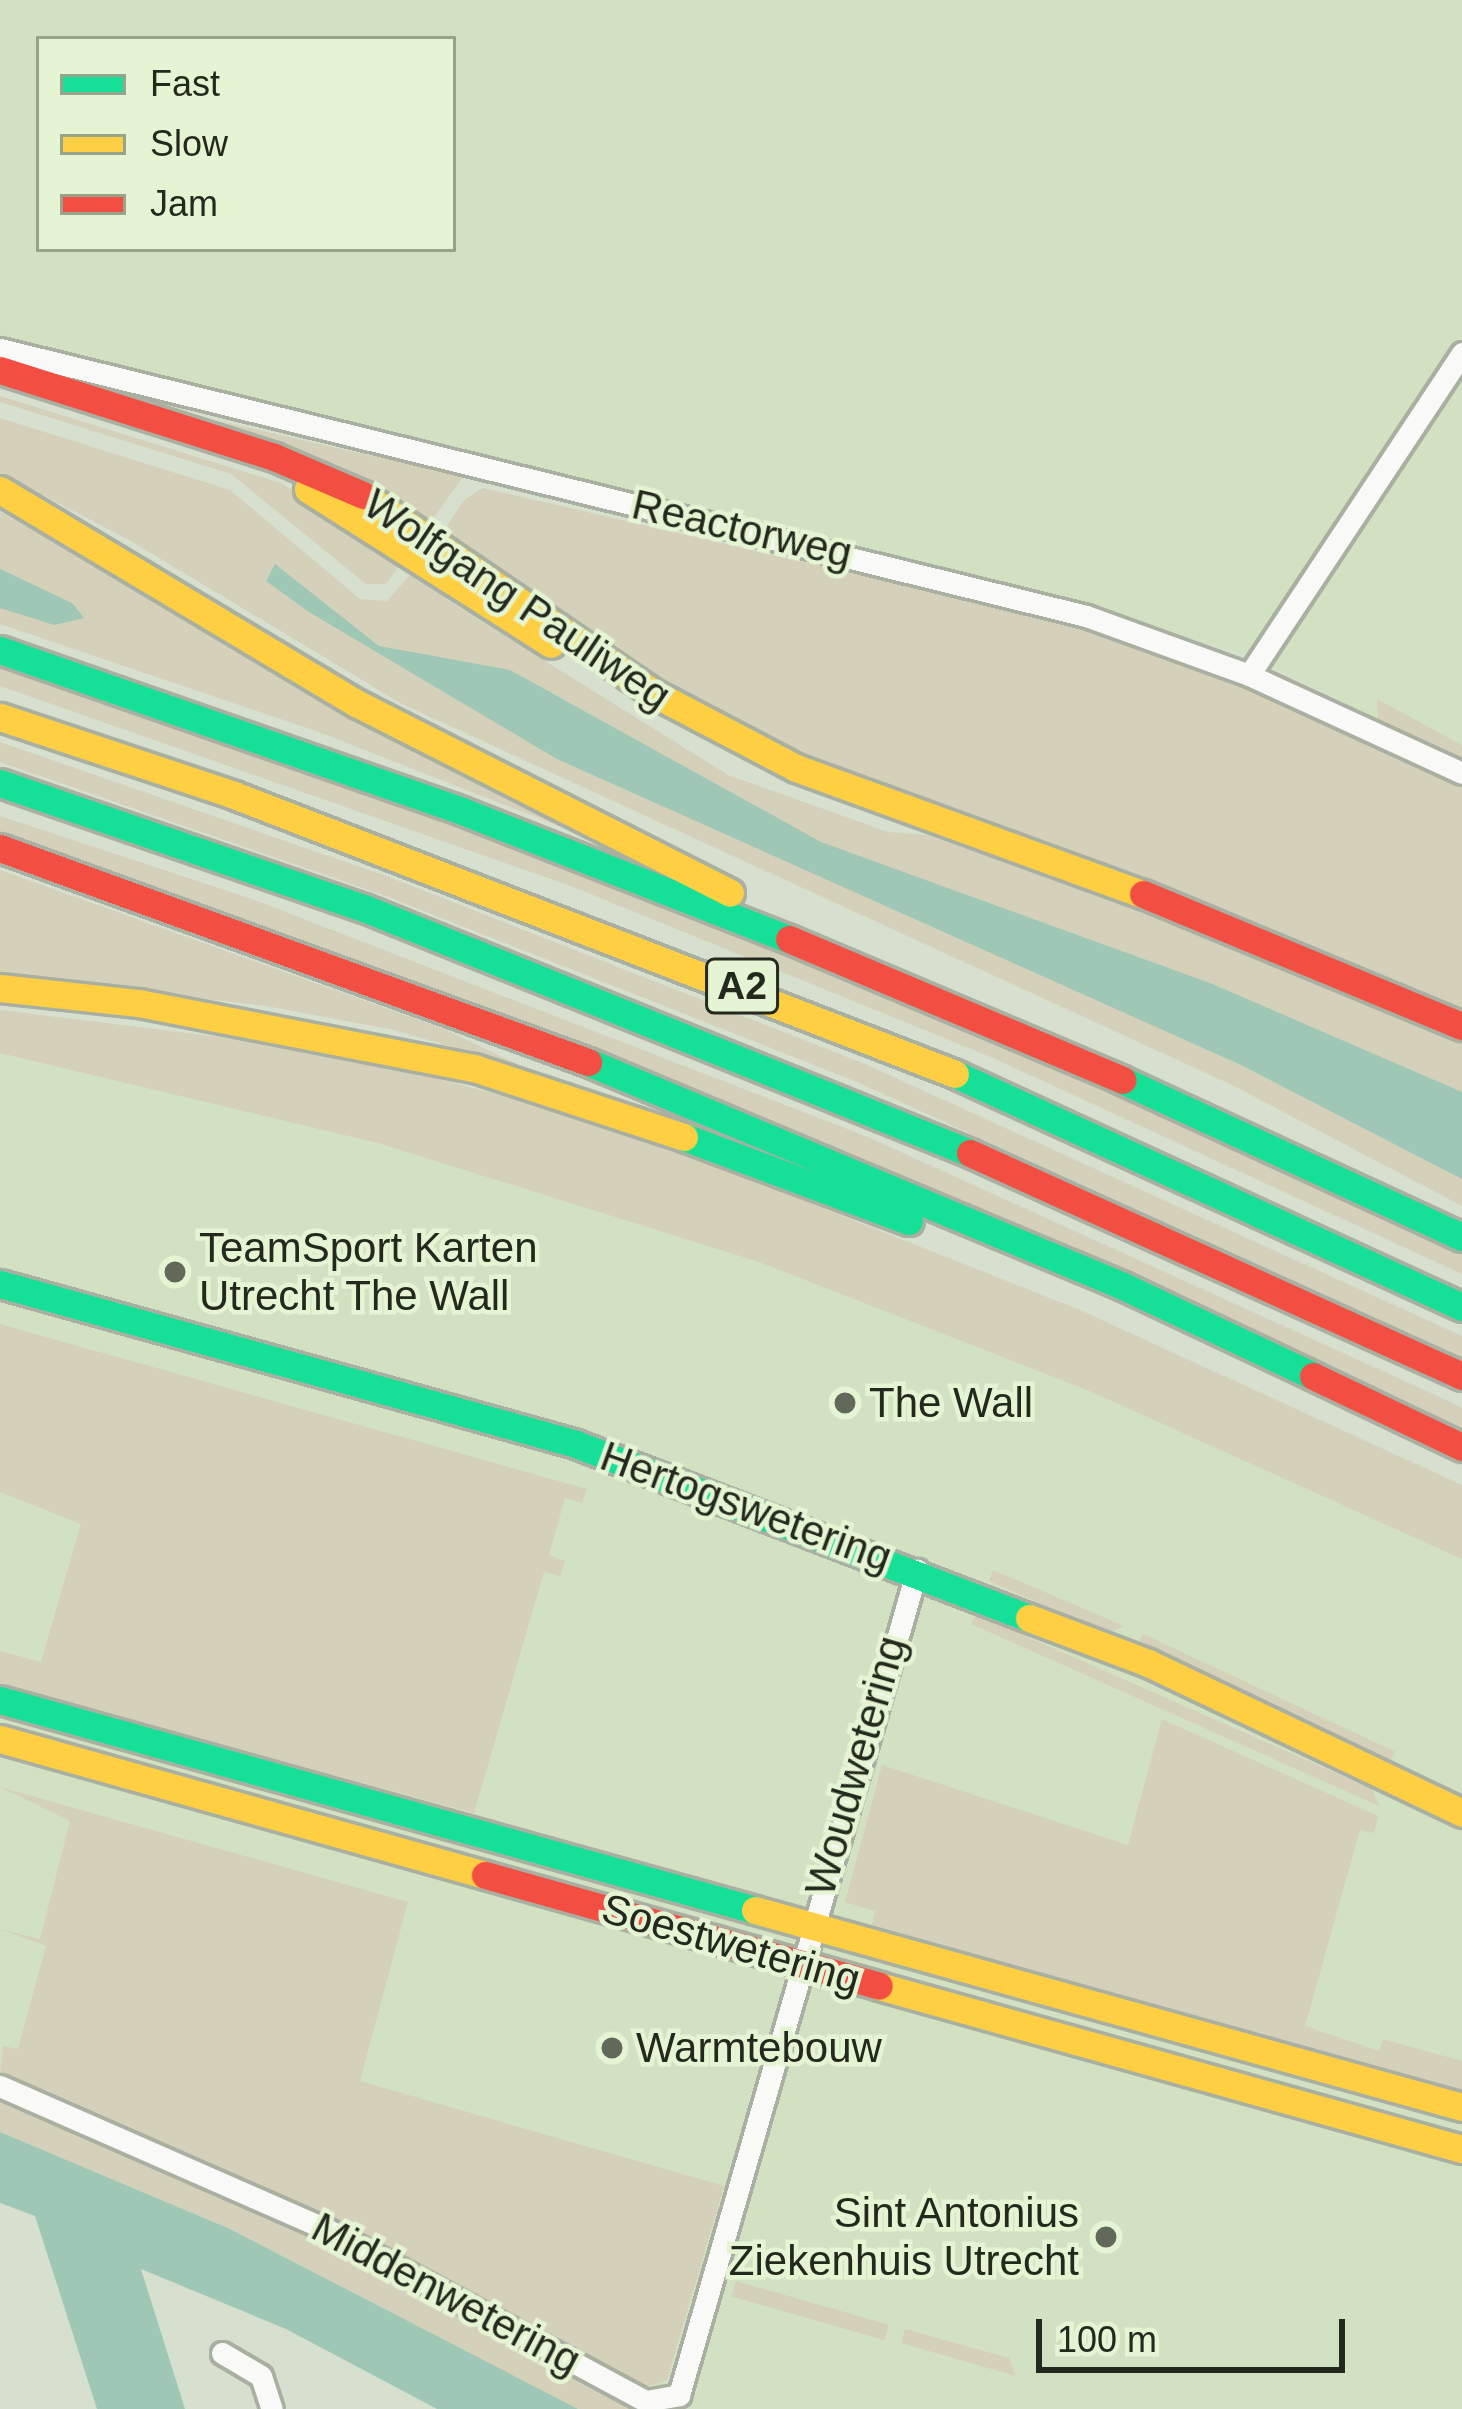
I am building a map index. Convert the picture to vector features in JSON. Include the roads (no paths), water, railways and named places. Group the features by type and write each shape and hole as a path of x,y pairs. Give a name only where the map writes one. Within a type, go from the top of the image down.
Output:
{"main road":[{"name":"Wolfgang Pauliweg","path":"0,370 274,457 387,506 725,735 957,828 1274,944 1462,1026"},
{"name":"Wolfgang Pauliweg","path":"0,386 305,487 721,749 790,781 957,828"},
{"name":"A2","path":"0,490 358,704 646,844 863,969"},
{"name":"A2","path":"0,650 501,825 863,969 1462,1237"},
{"name":"A2","path":"0,717 234,794 802,1010 1139,1153 1462,1307"},
{"name":"A2","path":"0,783 342,900 775,1070 1184,1244 1462,1376"},
{"path":"0,848 609,1070 1193,1319 1462,1447"},
{"path":"0,988 182,1010 474,1068 1193,1319"},
{"name":"Hertogswetering","path":"0,1284 574,1443 917,1570 1148,1663 1462,1813"},
{"name":"Soestwetering","path":"0,1700 1462,2107"},
{"name":"Soestwetering","path":"0,1739 1462,2149"}],"street":[{"name":"Reactorweg","path":"0,349 942,576 1086,616 1249,675 1462,773"},
{"path":"1249,675 1462,353"},
{"name":"Woudwetering","path":"799,1964 917,1570"},
{"name":"Middenwetering","path":"0,2086 328,2230 660,2402 685,2383 799,1964"},
{"path":"223,2353 261,2376 272,2409"}],"place":[{"name":"TeamSport Karten Utrecht The Wall","path":"175,1272"},
{"name":"The Wall","path":"845,1403"},
{"name":"Warmtebouw","path":"612,2048"},
{"name":"Sint Antonius Ziekenhuis Utrecht","path":"1106,2237"}]}
